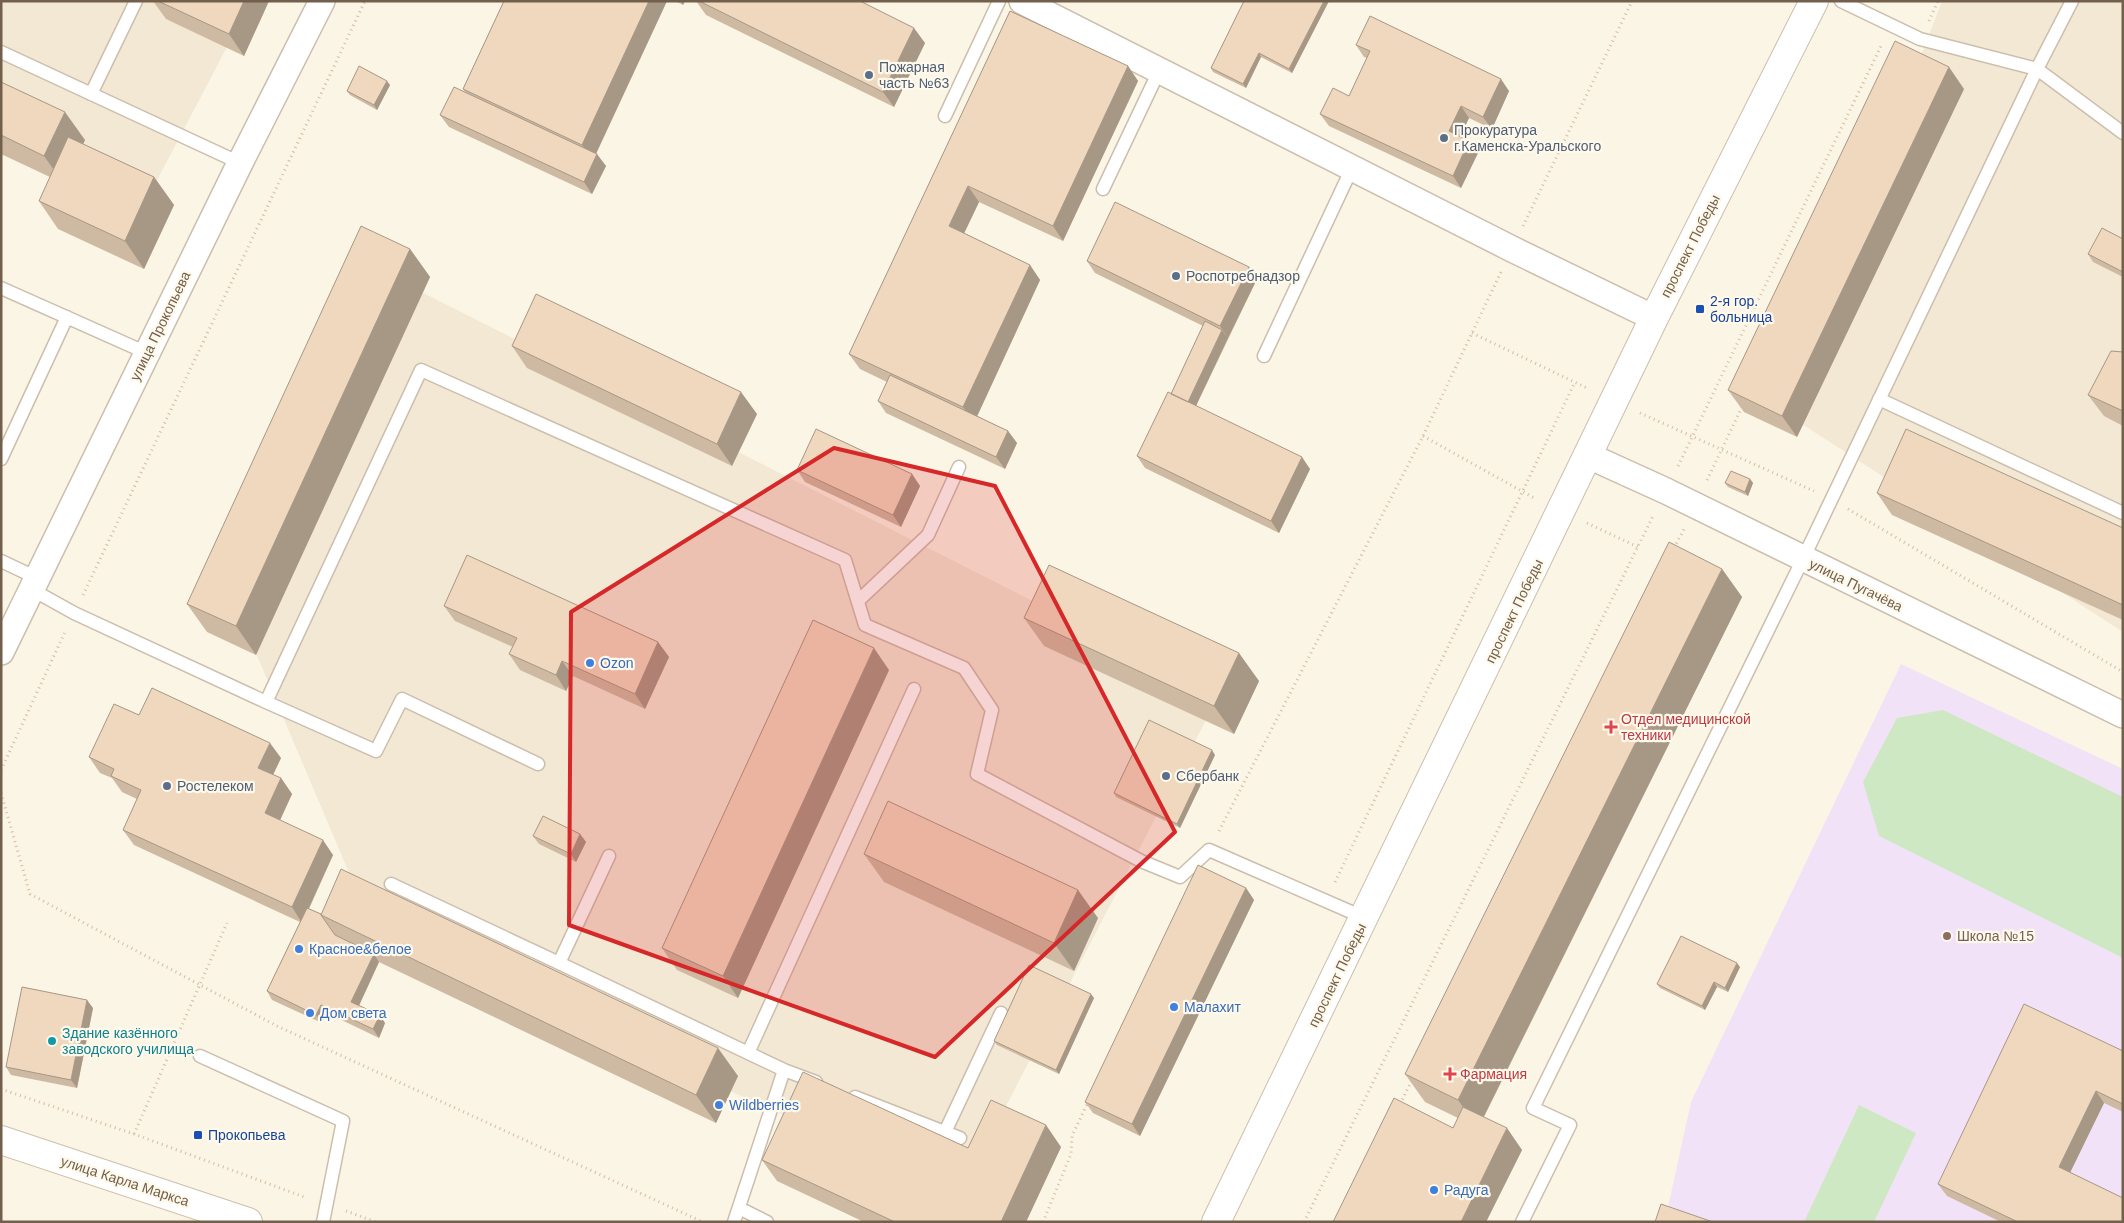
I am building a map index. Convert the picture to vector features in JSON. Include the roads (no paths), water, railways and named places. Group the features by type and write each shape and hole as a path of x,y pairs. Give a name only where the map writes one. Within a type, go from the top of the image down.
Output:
{"street":[{"name":"улица Прокопьева","path":"1,652 240,163 322,1"},
{"path":"1022,1 1512,249 1654,318"},
{"name":"проспект Победы","path":"1216,1222 1562,512 1654,318 1814,1"},
{"name":"улица Пугачёва","path":"1589,456 1666,491 2123,715"},
{"name":"улица Карла Маркса","path":"1,1140 248,1222"}],"lane":[{"path":"90,94 136,1"},
{"path":"945,116 999,1"},
{"path":"1841,1 1920,39 2037,69 2123,133"},
{"path":"1522,1222 1570,1125 1533,1108 1803,559 2037,69 2072,1"},
{"path":"1,52 240,163"},
{"path":"1103,189 1159,71"},
{"path":"1264,356 1352,168"},
{"path":"1,288 147,353"},
{"path":"1,459 67,317"},
{"path":"266,702 421,370 845,560 865,625 964,668 992,710 977,774 1141,861 1180,877 1209,850 1365,918"},
{"path":"1880,399 2123,513"},
{"path":"858,602 928,535 959,467"},
{"path":"1,561 74,613 376,751 402,699 538,764"},
{"path":"748,1053 914,688"},
{"path":"559,963 609,856"},
{"path":"391,884 784,1070 829,1087"},
{"path":"945,1132 1001,1013"},
{"path":"200,1056 343,1121 323,1222"},
{"path":"734,1222 784,1070"},
{"path":"847,1094 960,1138"},
{"path":"739,1208 768,1222"}],"place":[{"name":"Пожарная часть №63","path":"869,75"},
{"name":"Прокуратура г.Каменска-Уральского","path":"1444,138"},
{"name":"Роспотребнадзор","path":"1176,276"},
{"name":"2-я гор. больница","path":"1700,309"},
{"name":"Ozon","path":"590,663"},
{"name":"Отдел медицинской техники","path":"1611,727"},
{"name":"Сбербанк","path":"1166,776"},
{"name":"Ростелеком","path":"167,786"},
{"name":"Школа №15","path":"1947,936"},
{"name":"Красное&белое","path":"299,949"},
{"name":"Малахит","path":"1174,1007"},
{"name":"Дом света","path":"310,1013"},
{"name":"Здание казённого заводского училища","path":"52,1041"},
{"name":"Фармация","path":"1450,1074"},
{"name":"Wildberries","path":"719,1105"},
{"name":"Прокопьева","path":"198,1135"},
{"name":"Радуга","path":"1434,1190"}]}
